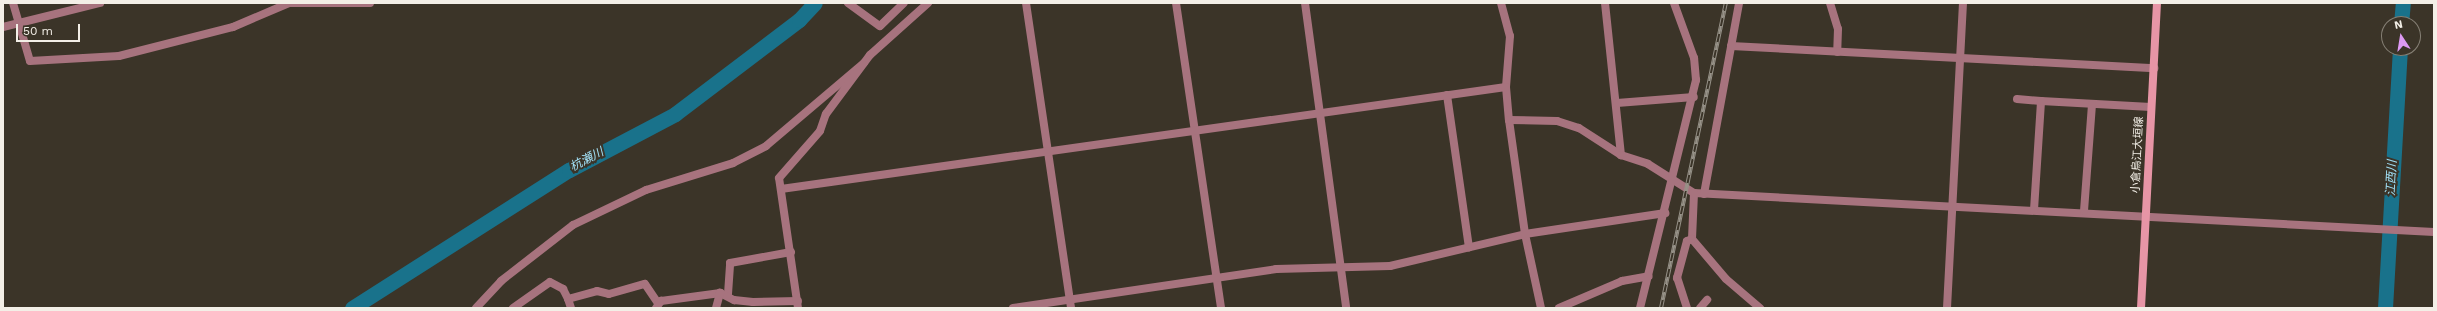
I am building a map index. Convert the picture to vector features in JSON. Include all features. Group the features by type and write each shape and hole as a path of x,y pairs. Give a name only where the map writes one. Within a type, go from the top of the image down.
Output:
{"main road":[{"name":"小倉烏江大垣線","path":"2141,308 2157,3"}],"street":[{"path":"13,3 30,61 100,59 223,30 289,3 370,3"},
{"path":"3,26 100,3"},
{"path":"848,3 866,19 880,26 904,3"},
{"path":"476,308 501,281 574,225 646,190 733,163 766,146 864,63 928,3"},
{"path":"1026,3 1071,304"},
{"path":"1176,3 1221,308"},
{"path":"1305,3 1342,266 1346,308"},
{"path":"1501,3 1510,36 1506,87 1509,120 1525,234 1541,308"},
{"path":"1605,3 1617,103 1620,155"},
{"path":"1640,308 1694,97 1694,58 1674,3"},
{"path":"1704,194 1739,3"},
{"path":"1830,3 1838,29 1837,52"},
{"path":"1947,308 1963,3"},
{"path":"1731,46 2154,68"},
{"path":"568,298 597,290 609,294 645,284 657,306 681,297 724,293 734,300 798,305 779,178 820,131 826,114 864,63"},
{"path":"781,189 1506,87"},
{"path":"1447,95 1469,247"},
{"path":"1617,103 1694,97"},
{"path":"2017,100 2152,107"},
{"path":"2034,210 2041,101"},
{"path":"2084,211 2092,104"},
{"path":"1509,120 1557,121 1579,128 1620,155 1648,164 1694,193 1953,207 2084,211 2434,232"},
{"path":"1694,193 1692,239 1726,279 1760,308"},
{"path":"1013,308 1071,304 1216,277 1276,269 1342,266 1390,266 1525,234 1665,213"},
{"path":"1687,308 1677,278 1687,241 1692,239"},
{"path":"716,308 724,293 730,263 791,252"},
{"path":"1559,308 1622,281 1649,276"},
{"path":"513,308 550,282 563,289 571,308"},
{"path":"1700,308 1707,300"}],"waterway":[{"name":"杭瀬川","path":"352,308 569,170 675,114 799,20 815,3"},
{"name":"江西川","path":"2402,16 2403,3"},
{"name":"江西川","path":"2385,308 2400,56"}],"railway":[{"path":"1661,308 1726,3"}]}
